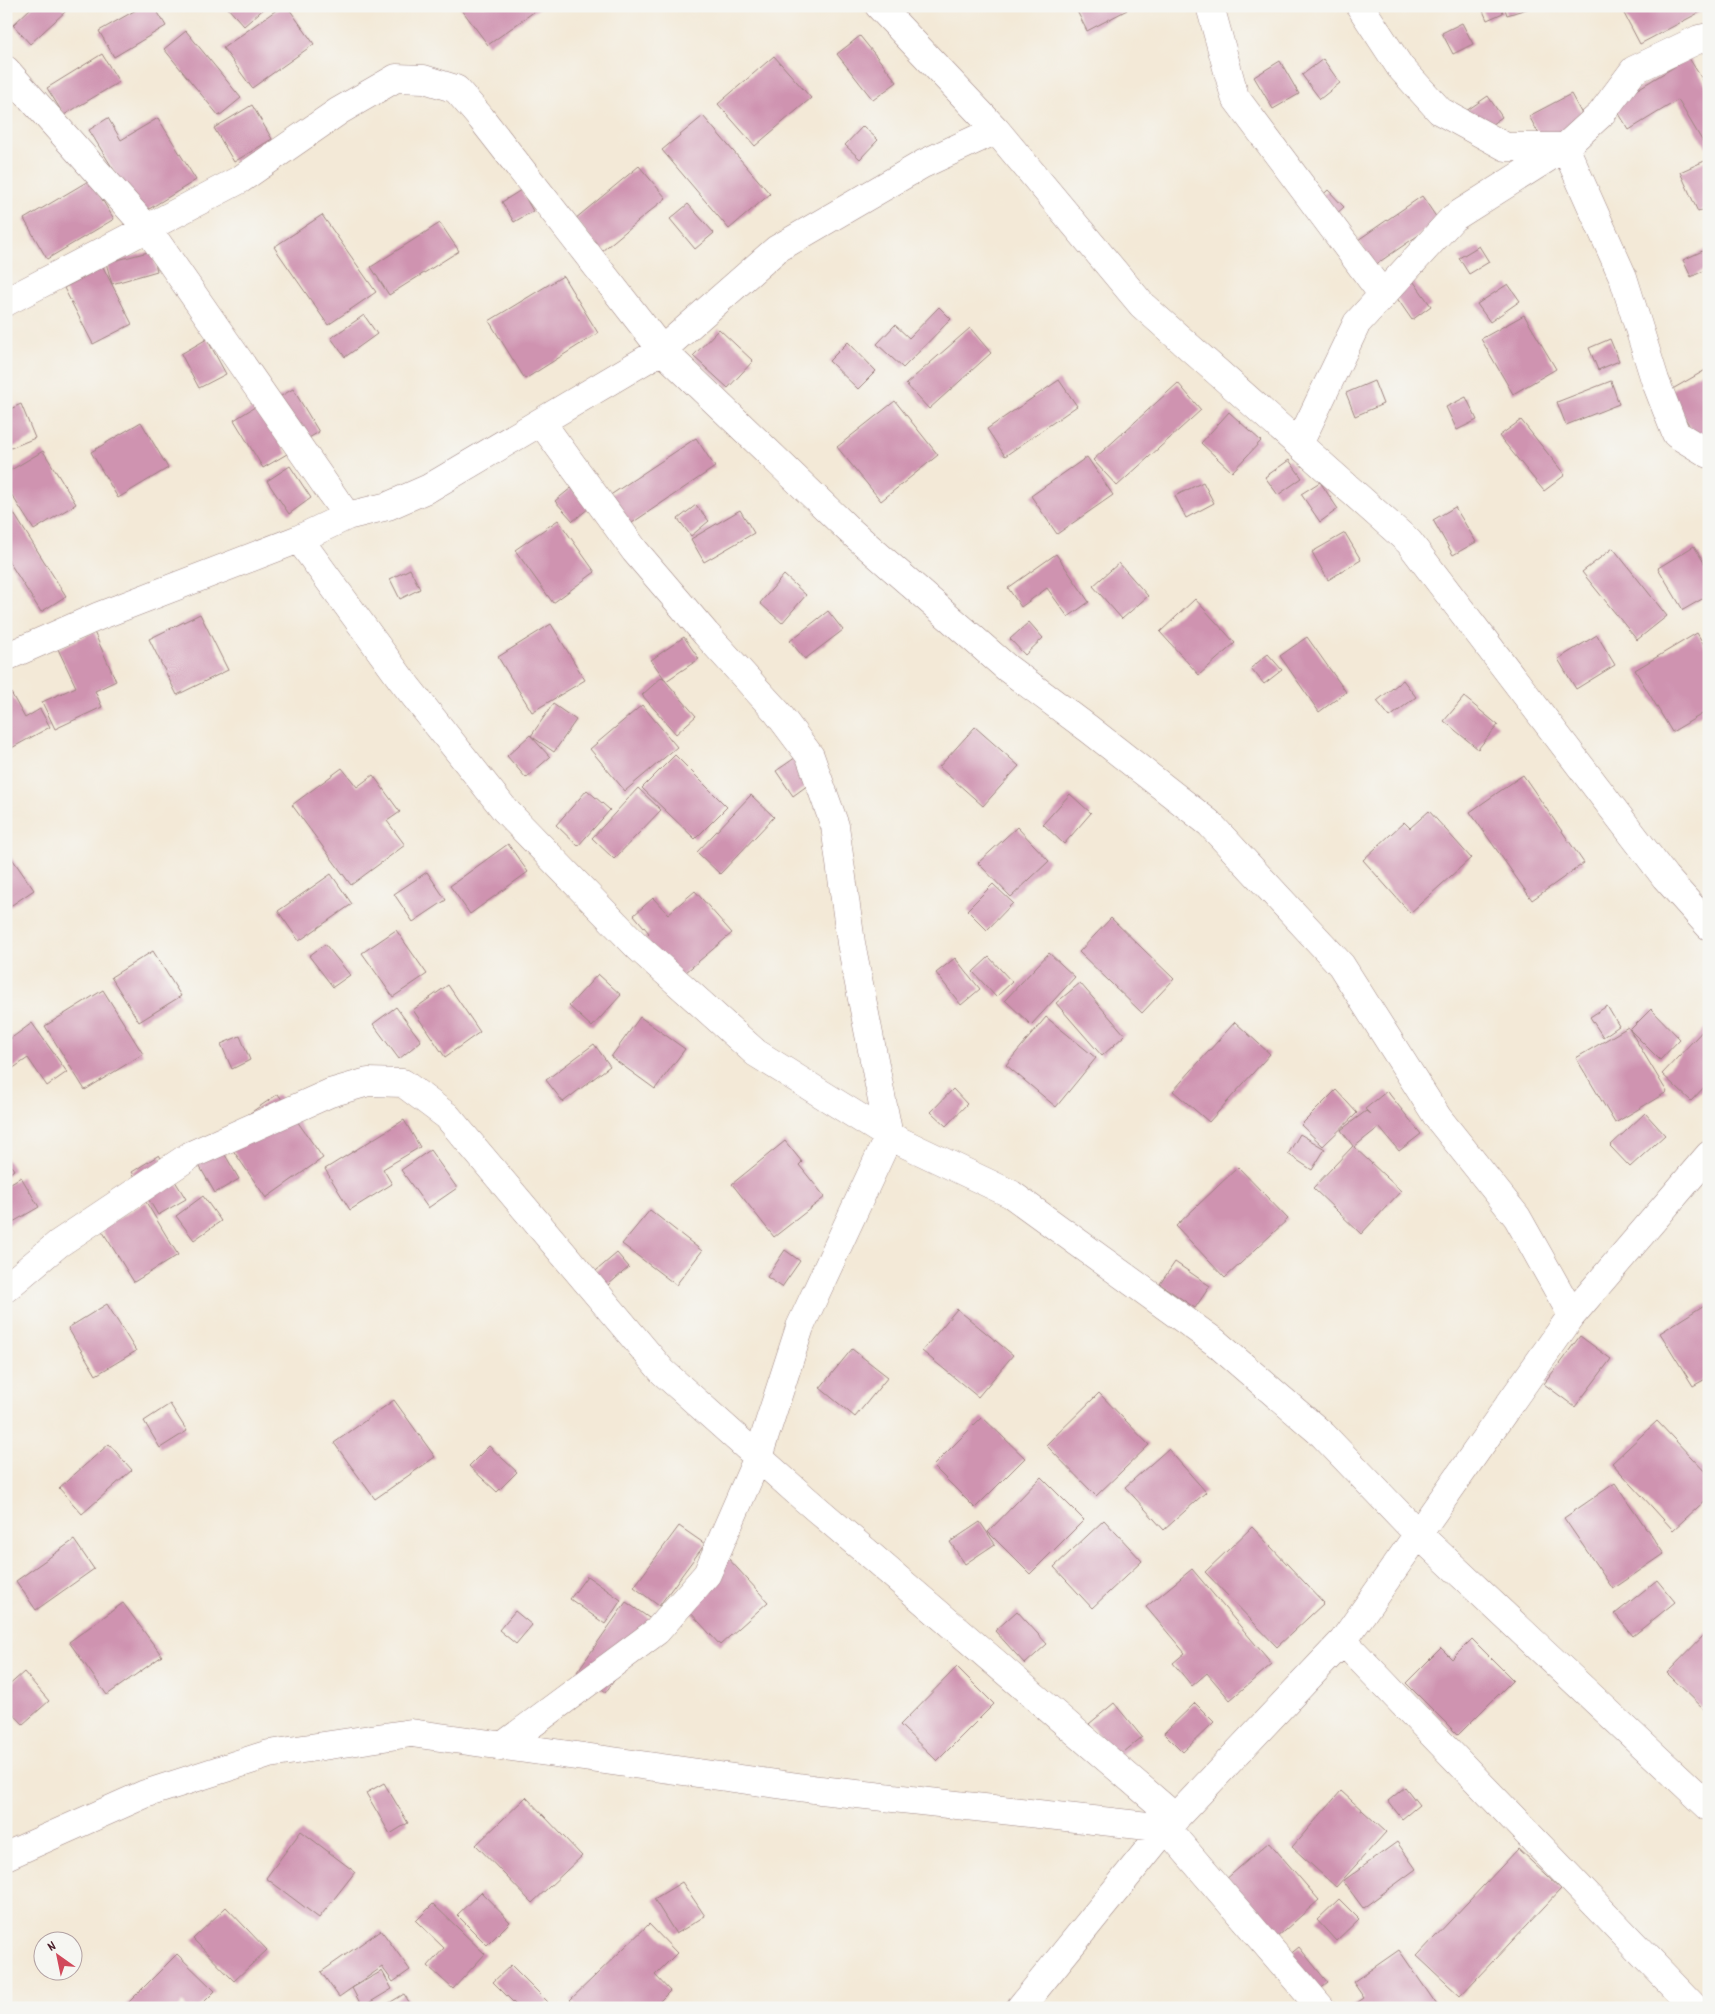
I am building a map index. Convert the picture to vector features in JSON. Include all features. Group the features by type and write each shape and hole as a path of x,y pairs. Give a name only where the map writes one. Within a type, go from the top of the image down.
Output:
{"street":[{"path":"879,6 996,130 1142,305 1409,542 1665,877 1709,926"},
{"path":"1210,6 1235,97 1383,295"},
{"path":"1360,6 1400,67 1440,111 1506,147 1565,147"},
{"path":"1299,444 1357,323 1453,218 1565,147 1601,114 1634,70 1698,39 1709,36"},
{"path":"6,70 147,228 347,516"},
{"path":"6,302 241,179 339,111 396,78 424,79 456,89 662,350 848,529 1007,668 1209,822 1341,965 1438,1118 1517,1217 1572,1315"},
{"path":"6,657 99,616 299,539 347,516 388,506 429,488 662,350 777,249 923,164 996,130"},
{"path":"1565,147 1623,277 1655,380 1676,434 1709,454"},
{"path":"501,1747 657,1630 707,1574 758,1457 800,1327 889,1136 851,943 835,826 810,756 777,712 706,634 635,551 541,422"},
{"path":"299,539 401,679 505,810 638,947 756,1053 889,1136 1011,1194 1215,1342 1323,1435 1417,1533 1709,1807"},
{"path":"6,1288 58,1244 191,1155 330,1093 368,1082 403,1083 447,1116 662,1372 1171,1823 1321,2008"},
{"path":"1020,2008 1171,1823 1343,1641 1417,1533 1572,1315 1709,1156"},
{"path":"1343,1641 1695,2008"},
{"path":"6,1856 146,1794 269,1754 411,1733 820,1790 1171,1823"}],"building":[{"path":"33,6 61,6 66,11 30,44 13,25"},
{"path":"143,6 154,6 166,26 114,57 99,31"},
{"path":"226,6 267,6 244,26"},
{"path":"282,6 287,6 314,44 252,88 223,48"},
{"path":"459,6 542,6 488,45"},
{"path":"1125,6 1127,10 1087,31 1075,7"},
{"path":"1481,6 1501,6 1503,13 1487,20"},
{"path":"1504,6 1533,6 1533,7 1507,15"},
{"path":"1620,6 1705,6 1706,9 1640,44"},
{"path":"1462,23 1473,44 1453,54 1442,33"},
{"path":"186,31 241,98 219,116 164,49"},
{"path":"860,36 897,82 873,100 837,54"},
{"path":"102,54 119,82 64,115 47,88"},
{"path":"774,56 811,98 755,146 718,104"},
{"path":"1689,58 1707,87 1709,86 1709,145 1706,147 1678,100 1629,130 1613,104"},
{"path":"1323,59 1340,83 1320,99 1302,75"},
{"path":"1280,61 1299,94 1273,109 1254,77"},
{"path":"1571,94 1589,127 1547,149 1529,116"},
{"path":"1488,96 1502,117 1481,132 1466,111"},
{"path":"252,105 272,139 234,162 214,128"},
{"path":"703,116 770,194 729,229 662,150"},
{"path":"108,118 121,140 158,118 196,180 141,214 89,130"},
{"path":"863,126 878,140 860,159 845,145"},
{"path":"1709,159 1709,207 1698,212 1680,172"},
{"path":"639,166 666,198 602,251 575,219"},
{"path":"90,180 114,219 47,259 24,219"},
{"path":"521,190 533,211 514,222 502,202"},
{"path":"1328,190 1344,207 1326,223 1311,206"},
{"path":"1422,196 1439,221 1375,265 1358,240"},
{"path":"688,204 714,233 695,249 670,219"},
{"path":"322,215 376,292 328,325 274,247"},
{"path":"440,223 459,251 389,295 371,267"},
{"path":"1479,246 1489,262 1469,274 1459,258"},
{"path":"1709,248 1709,268 1691,277 1683,260"},
{"path":"152,251 157,271 112,284 106,263"},
{"path":"103,267 132,324 93,344 64,288"},
{"path":"1409,275 1431,306 1412,320 1390,288"},
{"path":"563,276 598,333 525,379 489,321"},
{"path":"1508,284 1520,301 1490,322 1477,304"},
{"path":"939,307 951,319 903,368 877,344 895,325 909,338"},
{"path":"364,315 377,334 345,357 331,338"},
{"path":"1524,315 1556,369 1513,394 1481,339"},
{"path":"970,328 991,353 929,409 906,384"},
{"path":"719,329 753,361 728,388 693,356"},
{"path":"207,339 226,374 199,388 181,354"},
{"path":"1610,339 1619,361 1598,370 1589,348"},
{"path":"848,342 876,371 858,389 829,361"},
{"path":"1709,368 1709,450 1705,452 1669,391"},
{"path":"1059,380 1077,406 1005,456 987,429"},
{"path":"1374,381 1383,404 1355,416 1346,393"},
{"path":"1611,381 1619,404 1566,425 1557,402"},
{"path":"1178,383 1201,410 1117,486 1093,460"},
{"path":"293,389 319,432 302,442 276,399"},
{"path":"1466,397 1477,420 1457,430 1446,407"},
{"path":"895,401 938,455 881,501 837,447"},
{"path":"21,404 35,438 6,450 6,411"},
{"path":"258,405 287,454 263,468 234,420"},
{"path":"1229,412 1261,441 1232,472 1201,443"},
{"path":"1521,420 1565,475 1544,491 1499,436"},
{"path":"141,422 168,468 118,498 91,452"},
{"path":"696,438 715,467 626,527 606,498"},
{"path":"43,451 76,504 34,530 6,486 6,473"},
{"path":"1087,457 1113,495 1057,534 1031,496"},
{"path":"1289,460 1302,478 1278,495 1265,477"},
{"path":"290,466 311,498 289,514 267,481"},
{"path":"1203,482 1214,503 1186,518 1175,496"},
{"path":"1320,482 1338,509 1320,522 1301,494"},
{"path":"571,488 589,508 573,521 555,501"},
{"path":"6,501 66,596 41,612 6,557"},
{"path":"696,505 709,521 691,536 678,519"},
{"path":"1455,507 1476,542 1453,555 1433,520"},
{"path":"740,510 754,533 704,562 691,539"},
{"path":"558,520 595,572 553,603 515,550"},
{"path":"1345,533 1361,560 1328,580 1312,552"},
{"path":"1694,546 1709,571 1709,595 1683,610 1658,568"},
{"path":"1613,548 1667,616 1637,640 1582,572"},
{"path":"1056,554 1089,602 1068,617 1047,588 1021,607 1008,588"},
{"path":"1119,563 1148,596 1122,619 1093,586"},
{"path":"410,569 420,589 400,599 390,579"},
{"path":"784,575 806,595 782,623 760,603"},
{"path":"1195,599 1235,643 1199,675 1160,632"},
{"path":"828,611 843,630 805,659 790,641"},
{"path":"200,614 228,670 177,695 149,639"},
{"path":"1029,622 1043,638 1025,655 1010,639"},
{"path":"551,624 585,680 532,712 498,657"},
{"path":"94,632 116,681 95,691 102,707 55,729 42,702 76,687 58,649"},
{"path":"1697,633 1709,653 1709,710 1672,732 1635,670"},
{"path":"1597,635 1615,665 1576,689 1558,659"},
{"path":"684,637 699,659 666,681 651,660"},
{"path":"1307,637 1346,692 1319,712 1280,656"},
{"path":"1268,654 1282,670 1264,684 1251,668"},
{"path":"662,677 696,716 676,734 642,695"},
{"path":"1403,680 1416,697 1390,717 1377,701"},
{"path":"10,691 25,718 40,709 50,727 6,751 6,693"},
{"path":"1464,697 1498,725 1478,749 1444,721"},
{"path":"553,704 576,720 554,752 531,736"},
{"path":"642,705 677,747 625,791 590,749"},
{"path":"975,727 1019,766 983,806 939,767"},
{"path":"530,735 550,757 526,778 507,756"},
{"path":"802,753 819,777 793,796 776,771"},
{"path":"675,755 727,807 695,839 642,788"},
{"path":"342,768 357,787 373,775 400,812 387,821 405,845 351,885 292,805"},
{"path":"1523,775 1584,863 1532,900 1470,812"},
{"path":"638,788 661,810 614,859 592,838"},
{"path":"587,790 610,810 578,846 556,825"},
{"path":"1070,794 1091,813 1064,844 1043,824"},
{"path":"751,795 774,817 720,874 697,852"},
{"path":"1429,811 1471,858 1410,913 1363,860 1404,822 1410,828"},
{"path":"1017,827 1049,861 1011,897 978,863"},
{"path":"508,844 528,872 470,914 450,886"},
{"path":"11,857 34,890 6,909 6,860"},
{"path":"427,872 446,900 413,922 394,894"},
{"path":"331,874 352,904 299,941 278,911"},
{"path":"993,884 1013,903 987,930 967,910"},
{"path":"695,891 732,933 679,978 644,938 649,933 634,915 653,898 668,914"},
{"path":"1111,918 1174,979 1142,1013 1079,952"},
{"path":"396,930 427,974 393,997 362,953"},
{"path":"325,944 350,975 333,987 309,956"},
{"path":"153,951 181,996 139,1022 111,977"},
{"path":"1049,953 1075,977 1031,1025 1005,1000"},
{"path":"989,957 1012,982 996,997 973,972"},
{"path":"955,958 980,989 961,1005 936,973"},
{"path":"598,974 621,995 592,1027 569,1006"},
{"path":"1080,983 1125,1035 1102,1056 1056,1003"},
{"path":"448,985 480,1032 445,1057 413,1010"},
{"path":"103,990 143,1054 85,1090 45,1026"},
{"path":"1607,1006 1619,1026 1603,1037 1590,1017"},
{"path":"396,1007 421,1041 399,1059 373,1024"},
{"path":"1651,1009 1680,1039 1660,1060 1630,1030"},
{"path":"640,1017 685,1049 655,1089 611,1057"},
{"path":"1046,1017 1096,1058 1056,1107 1006,1065"},
{"path":"1235,1022 1270,1054 1209,1122 1173,1091"},
{"path":"32,1023 67,1072 47,1086 28,1058 6,1073 6,1042"},
{"path":"1709,1024 1709,1082 1691,1101 1662,1074"},
{"path":"1628,1027 1667,1092 1615,1123 1576,1058"},
{"path":"240,1036 250,1060 232,1069 221,1044"},
{"path":"594,1044 610,1066 563,1102 546,1080"},
{"path":"953,1089 967,1104 946,1126 931,1112"},
{"path":"1336,1090 1357,1113 1323,1146 1301,1125"},
{"path":"1387,1091 1421,1134 1399,1151 1379,1127 1354,1147 1401,1191 1361,1234 1313,1188 1353,1146 1341,1130 1366,1111 1370,1114 1365,1109"},
{"path":"278,1094 323,1158 266,1198 221,1133"},
{"path":"1645,1113 1665,1135 1630,1167 1610,1146"},
{"path":"404,1120 420,1147 383,1169 392,1184 350,1210 325,1169"},
{"path":"1300,1134 1325,1149 1312,1170 1288,1154"},
{"path":"217,1141 239,1179 215,1193 193,1155"},
{"path":"785,1141 802,1162 799,1165 825,1197 774,1237 732,1184"},
{"path":"430,1150 457,1188 428,1208 401,1170"},
{"path":"159,1155 186,1199 158,1215 132,1172"},
{"path":"6,1158 14,1170 6,1176"},
{"path":"1238,1167 1288,1219 1225,1278 1176,1226"},
{"path":"21,1177 39,1207 6,1226 6,1186"},
{"path":"203,1196 221,1221 194,1240 176,1216"},
{"path":"146,1202 178,1255 134,1282 101,1229"},
{"path":"650,1210 702,1251 676,1285 622,1244"},
{"path":"785,1250 800,1261 782,1287 767,1277"},
{"path":"617,1253 629,1267 602,1290 590,1276"},
{"path":"1175,1262 1210,1286 1195,1308 1160,1284"},
{"path":"1709,1302 1709,1377 1693,1386 1660,1333"},
{"path":"107,1304 136,1351 96,1375 68,1328"},
{"path":"957,1309 1013,1355 978,1397 922,1351"},
{"path":"1580,1336 1611,1359 1575,1407 1544,1384"},
{"path":"852,1349 888,1377 855,1417 820,1388"},
{"path":"1099,1393 1149,1445 1096,1496 1046,1445"},
{"path":"394,1400 435,1457 375,1499 334,1443"},
{"path":"170,1404 187,1431 160,1448 144,1421"},
{"path":"982,1417 1025,1458 975,1508 933,1466"},
{"path":"1657,1421 1709,1476 1709,1497 1673,1530 1612,1463"},
{"path":"109,1444 132,1470 82,1514 59,1488"},
{"path":"489,1446 517,1472 497,1492 469,1466"},
{"path":"1168,1449 1206,1492 1164,1530 1125,1487"},
{"path":"1041,1477 1084,1520 1030,1574 988,1532"},
{"path":"1615,1483 1664,1554 1613,1589 1564,1518"},
{"path":"1104,1520 1142,1561 1092,1608 1054,1567"},
{"path":"980,1522 995,1544 965,1564 950,1542"},
{"path":"679,1526 705,1544 659,1606 634,1587"},
{"path":"1252,1527 1324,1603 1277,1647 1205,1572"},
{"path":"74,1540 94,1569 36,1610 16,1581"},
{"path":"727,1557 768,1602 720,1645 679,1600"},
{"path":"1192,1569 1272,1664 1230,1700 1207,1673 1192,1686 1173,1663 1185,1653 1146,1607"},
{"path":"587,1576 621,1600 605,1624 570,1599"},
{"path":"1657,1580 1675,1602 1633,1636 1615,1614"},
{"path":"626,1602 655,1622 606,1692 577,1672"},
{"path":"123,1603 162,1656 107,1695 69,1642"},
{"path":"515,1611 532,1625 516,1644 499,1630"},
{"path":"1017,1611 1047,1644 1025,1664 995,1631"},
{"path":"1709,1630 1709,1714 1667,1673"},
{"path":"1472,1639 1513,1680 1458,1735 1406,1683 1441,1648 1452,1659"},
{"path":"957,1667 994,1704 937,1761 900,1725"},
{"path":"24,1672 49,1701 23,1724 6,1706 6,1688"},
{"path":"1114,1703 1142,1737 1118,1757 1089,1724"},
{"path":"1195,1703 1214,1722 1183,1752 1164,1733"},
{"path":"384,1783 408,1823 390,1834 366,1793"},
{"path":"1405,1787 1419,1805 1402,1819 1388,1801"},
{"path":"1341,1791 1386,1832 1336,1887 1292,1847"},
{"path":"526,1797 582,1856 532,1903 476,1845"},
{"path":"301,1831 355,1872 319,1918 266,1878"},
{"path":"1269,1842 1319,1900 1276,1938 1225,1880"},
{"path":"1397,1842 1416,1869 1363,1908 1343,1881"},
{"path":"1518,1849 1561,1889 1460,1996 1417,1956"},
{"path":"682,1882 705,1916 676,1934 654,1899"},
{"path":"481,1892 510,1922 487,1945 457,1915"},
{"path":"1339,1899 1359,1919 1336,1941 1317,1920"},
{"path":"433,1904 485,1954 453,1989 428,1966 444,1948 416,1921"},
{"path":"226,1907 267,1950 234,1981 193,1939"},
{"path":"649,1924 677,1953 655,1975 670,1991 653,2008 578,2008 570,2000"},
{"path":"381,1930 410,1970 393,1982 382,1967 339,1997 321,1972"},
{"path":"1299,1947 1328,1983 1306,2000 1277,1965"},
{"path":"1399,1950 1439,2008 1349,2008 1364,1998 1353,1982"},
{"path":"177,1954 215,1991 198,2008 187,2008 183,2003 178,2008 129,2008 126,2005"},
{"path":"511,1965 548,2002 542,2008 519,2008 493,1982"},
{"path":"382,1971 392,1989 362,2007 352,1988"},
{"path":"404,1994 413,2008 381,2008"}]}
